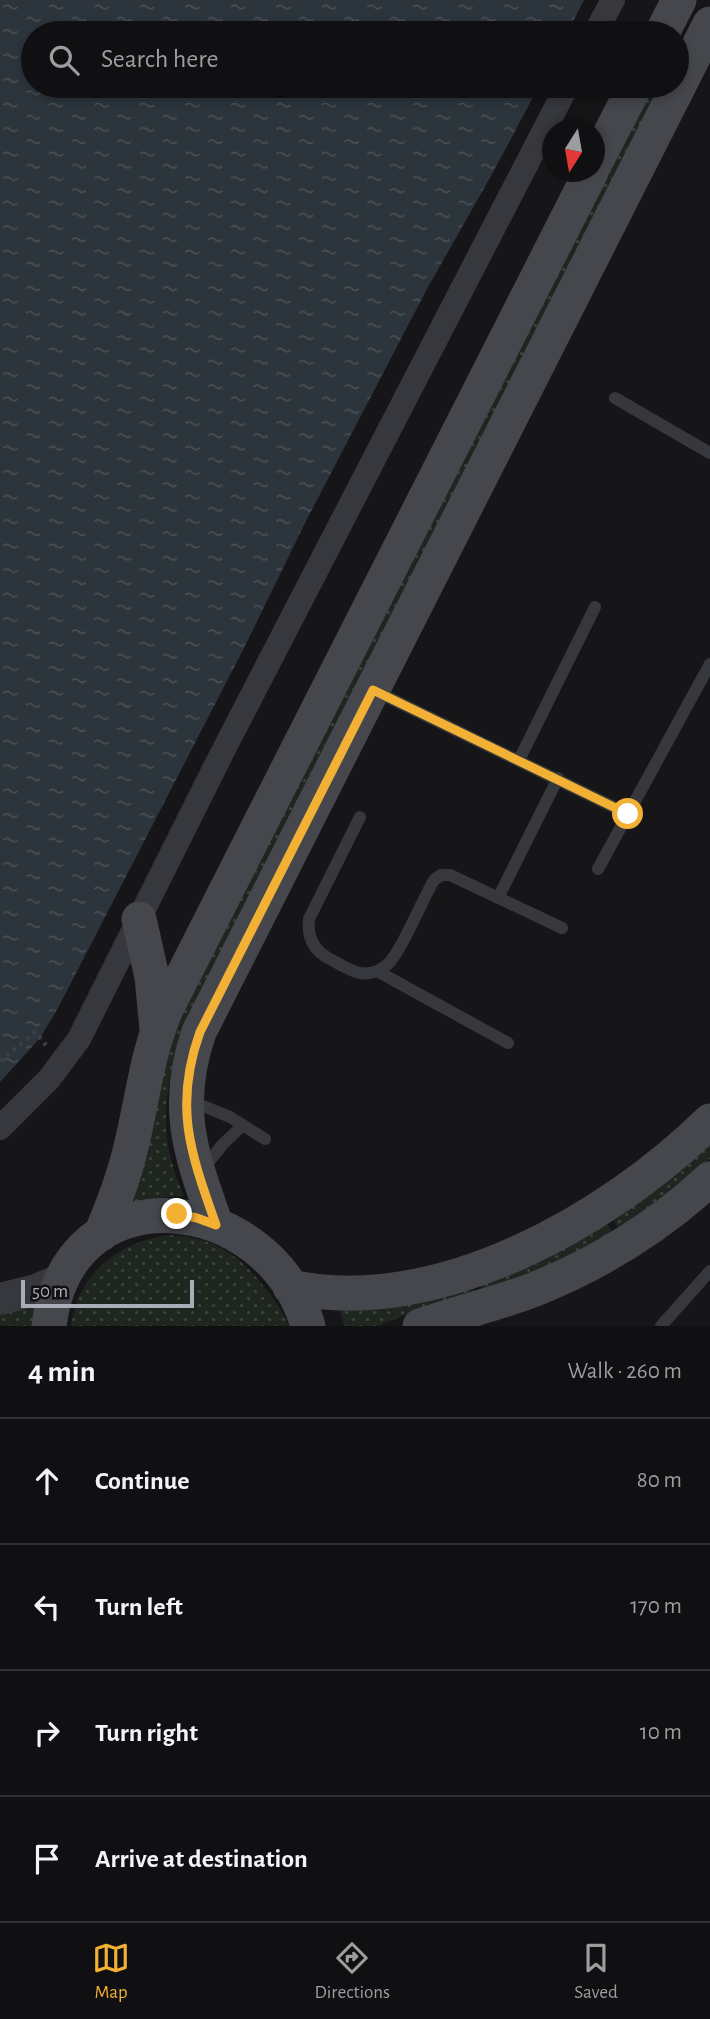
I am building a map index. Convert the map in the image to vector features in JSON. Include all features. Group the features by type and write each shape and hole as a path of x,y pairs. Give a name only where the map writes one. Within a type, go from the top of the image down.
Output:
{"main road":[{"path":"668,21 679,0"},
{"path":"689,66 710,24"},
{"path":"605,144 629,98"},
{"path":"216,1225 189,1140 185,1099 192,1053 204,1022 673,98"},
{"path":"101,1234 125,1171 147,1064 158,1030 192,957 586,182"},
{"path":"139,919 153,986 158,1030"},
{"path":"290,1287 317,1293 377,1294 406,1289 497,1261 557,1234 613,1201 666,1162 710,1121"},
{"path":"420,1326 463,1318 535,1289 594,1261 650,1227 710,1178"},
{"path":"50,1326 51,1310 62,1279 80,1252 101,1234 128,1221 157,1214 197,1218 250,1244 278,1271 290,1287 308,1326"}],"street":[{"path":"602,21 613,0"},
{"path":"0,1128 49,1079 70,1053 561,98"},
{"path":"0,1299 36,1290 62,1279"}],"lane":[{"path":"615,398 710,453"},
{"path":"519,760 595,607"},
{"path":"598,869 710,664"},
{"path":"373,690 628,814"},
{"path":"498,898 558,778"},
{"path":"360,817 313,911 308,928 313,945 326,957 360,973 377,971 390,962 437,877 450,874 562,928"},
{"path":"377,971 508,1043"},
{"path":"185,1099 215,1110 265,1139"},
{"path":"198,1175 214,1153 243,1125"},
{"path":"662,1326 710,1271"}],"path":[{"path":"0,1061 35,1032 54,1054"}],"shaded area":[{"path":"643,98 657,98 176,1052 168,1090 166,1125 171,1159 184,1196 126,1204 164,1048 601,182 605,182 605,173"},
{"path":"710,1139 710,1159 620,1230 613,1220"},
{"path":"607,1224 614,1234 583,1252 483,1293 480,1281"},
{"path":"168,1235 214,1244 237,1259 259,1280 289,1326 71,1326 82,1291 91,1276 103,1264 133,1245"},
{"path":"472,1283 475,1295 412,1312 378,1326 344,1326 340,1310 375,1306"},
{"path":"38,1305 34,1326 0,1326 0,1312"}],"water":[{"path":"0,0 584,0 573,21 21,21 21,98 533,98 428,287 58,1008 40,1038 0,1082"}],"route":[{"path":"177,1214 216,1225 189,1140 185,1099 192,1053 209,1012 373,690 628,814"}]}
